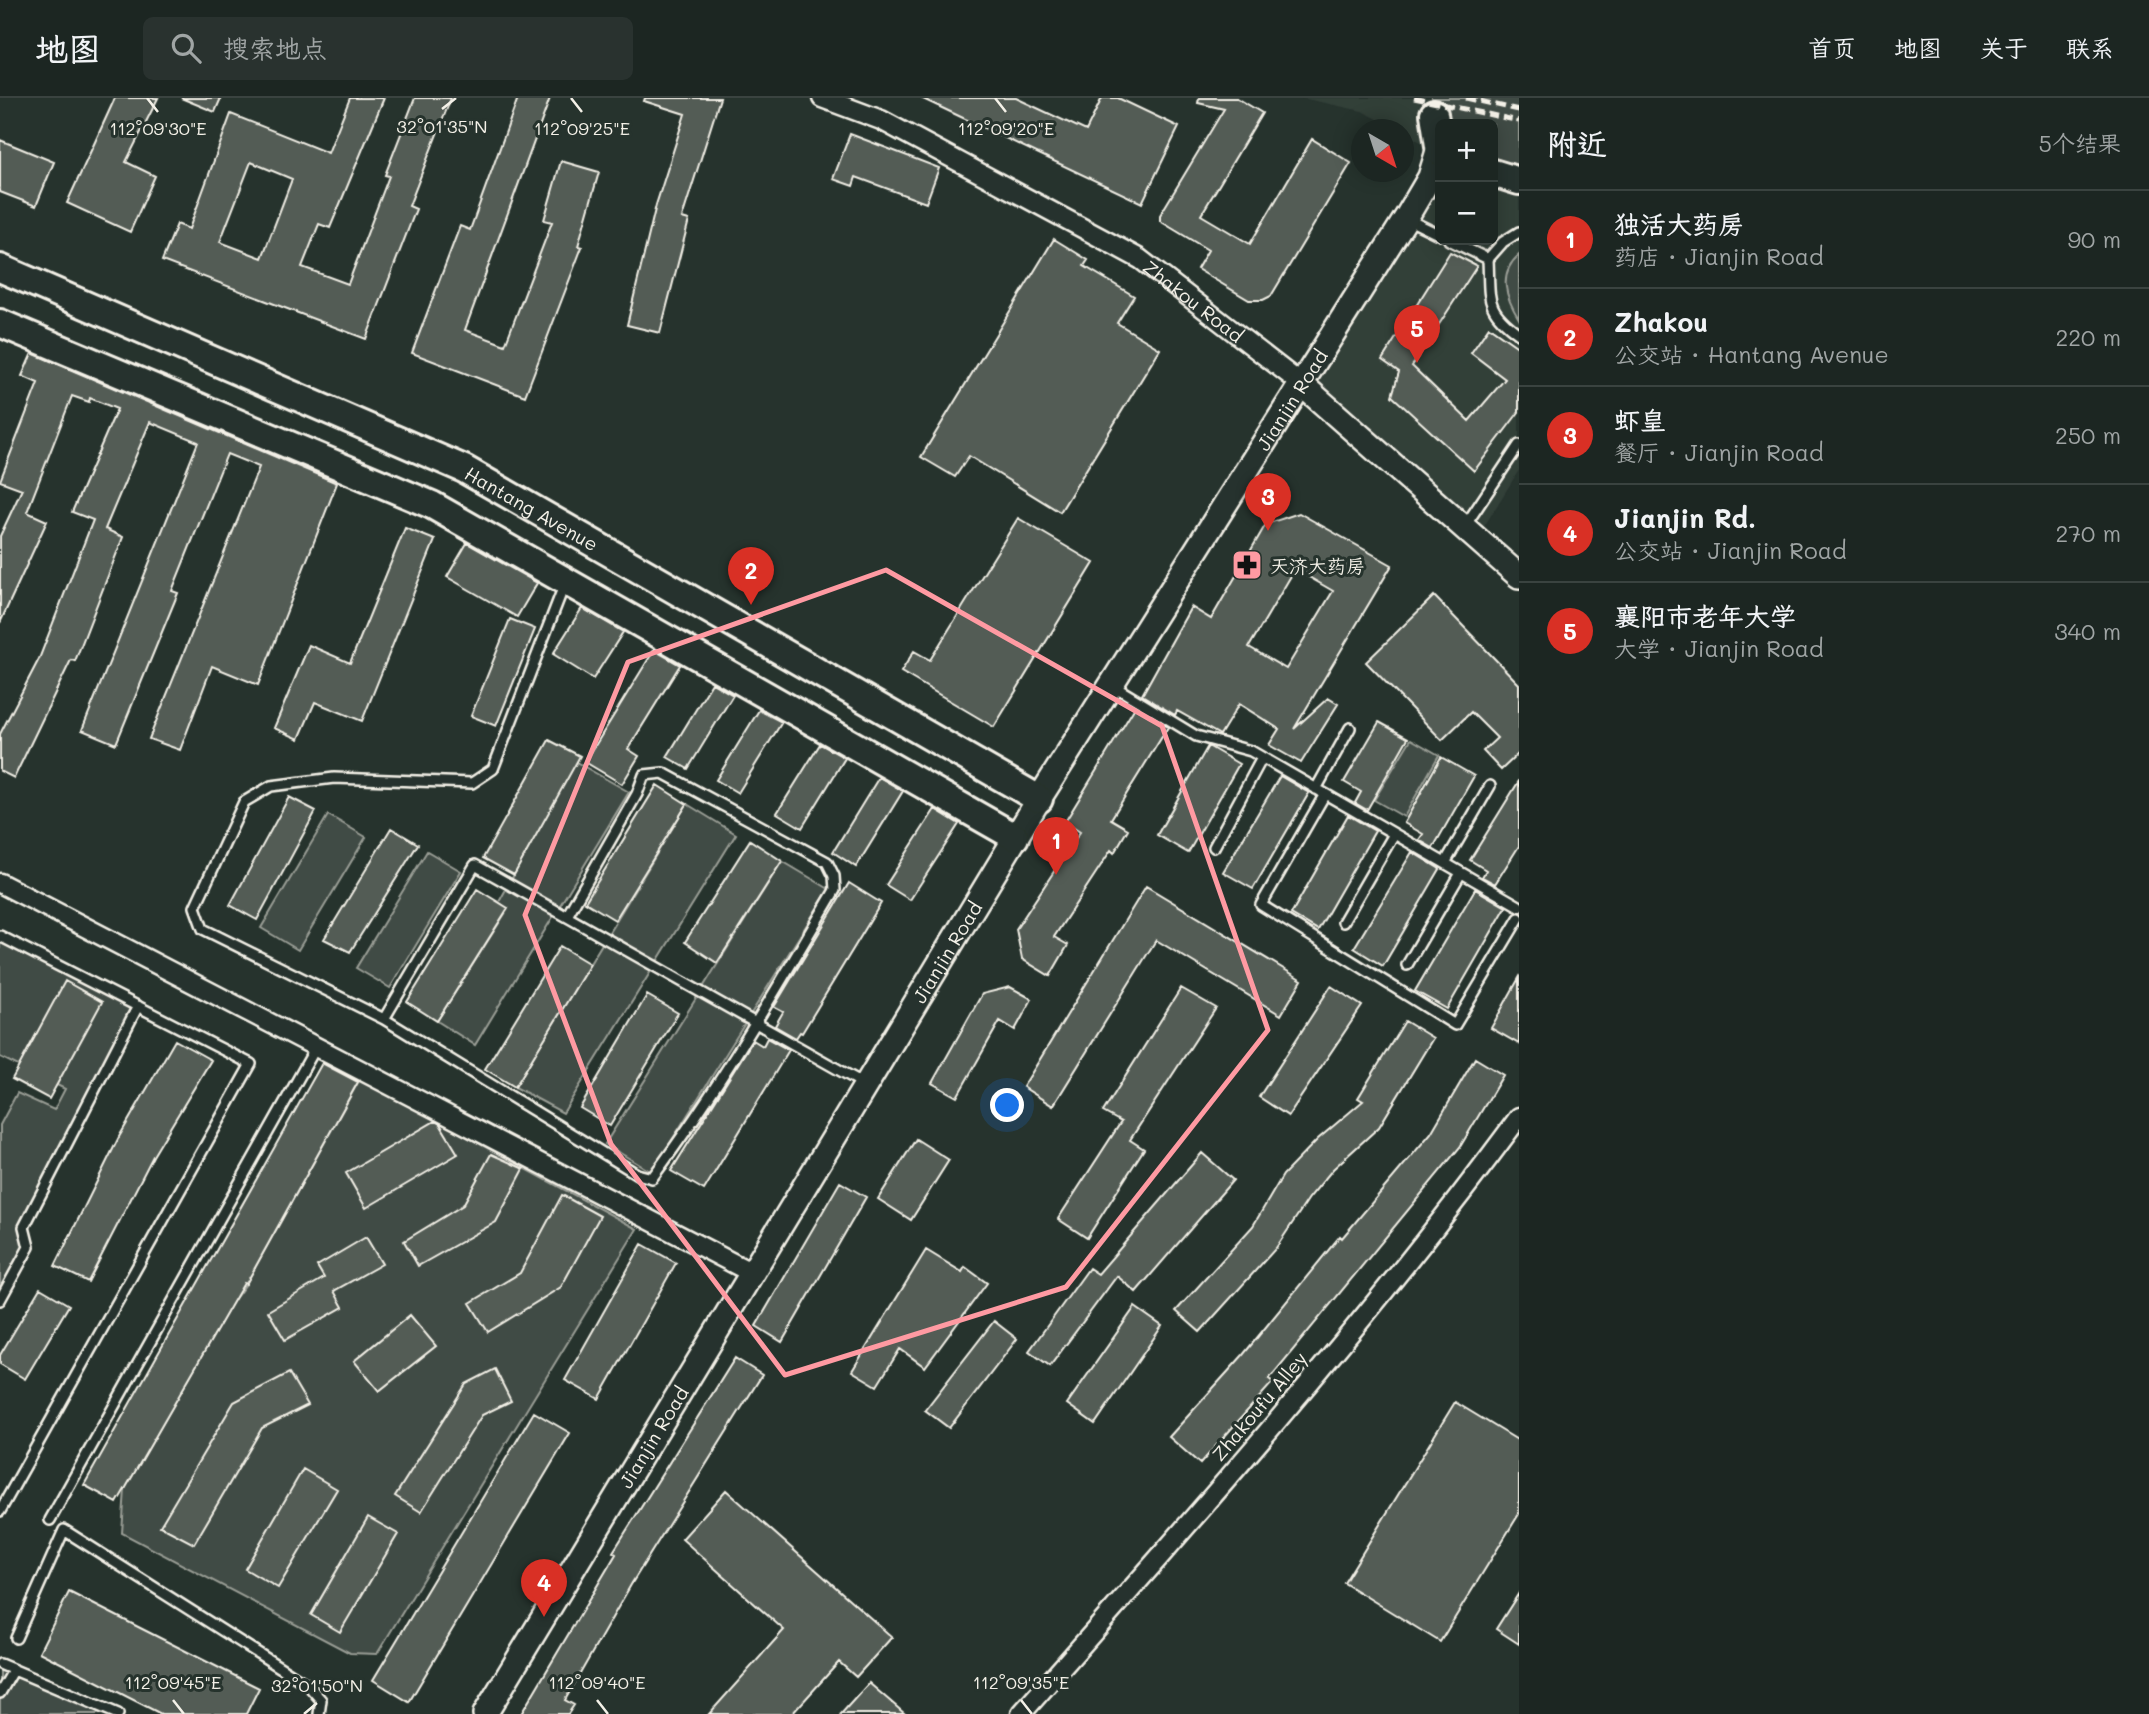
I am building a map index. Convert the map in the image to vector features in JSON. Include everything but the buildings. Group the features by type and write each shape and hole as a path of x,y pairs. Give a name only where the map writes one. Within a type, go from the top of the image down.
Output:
{"main road":[{"path":"1434,114 1435,121"},
{"name":"Hantang Avenue","path":"0,268 464,469 1038,799"},
{"path":"0,323 432,505 1015,837"}],"street":[{"name":"Zhakou Road","path":"822,98 881,121 1140,259 1300,383 1519,576"},
{"name":"Jianjin Road","path":"485,1714 1038,799 1406,218 1430,177 1435,163"},
{"path":"1417,197 1435,188"},
{"path":"0,883 752,1273"},
{"name":"Zhakoufu Alley","path":"1021,1714 1138,1582 1439,1226 1519,1117"}],"lane":[{"path":"1406,218 1435,232"},
{"path":"1519,232 1503,242 1488,259 1490,306 1503,322 1519,334"},
{"path":"1459,245 1488,259"},
{"path":"1465,527 1519,446"},
{"path":"566,582 493,769 472,783 334,778 271,786 244,802 195,907 203,929 384,1020 637,1174 652,1178 690,1128 756,1023 835,890 834,876 827,862 663,773 644,775 637,794 567,916"},
{"path":"1111,684 1196,736 1251,751 1519,906"},
{"path":"1350,727 1320,792 1261,905 1455,1026 1519,918"},
{"path":"1214,847 1262,758"},
{"path":"1445,863 1490,786"},
{"path":"1343,922 1394,834"},
{"path":"384,1020 475,864 866,1084"},
{"path":"1407,965 1461,873"},
{"path":"0,936 251,1064 0,1511"},
{"path":"0,1300 29,1247 24,1227 138,1006"},
{"path":"50,1520 316,1047"},
{"path":"16,1638 64,1530 308,1685 321,1700 319,1714"},
{"path":"0,1664 118,1714"},
{"path":"0,1693 13,1671"}],"highlighted area":[{"path":"886,570 1162,726 1268,1030 1066,1287 785,1375 611,1144 525,915 628,662"}],"shaded area":[{"path":"1302,98 1432,98 1435,149 1414,138 1414,119 1378,119 1362,111"},
{"path":"1432,98 1519,98 1519,181 1498,175 1498,119 1435,119 1435,124"},
{"path":"1498,180 1519,183 1519,470 1477,538 1300,383 1417,197 1435,188 1435,245 1498,245"},
{"path":"1519,255 1519,319 1507,295 1506,278 1512,262"},
{"path":"1411,739 1439,755 1404,817 1374,800"},
{"path":"576,762 629,792 475,1045 437,1021 508,909 499,902"},
{"path":"687,804 736,834 563,1113 515,1087"},
{"path":"328,815 366,837 298,950 261,928"},
{"path":"427,851 461,871 390,988 356,968"},
{"path":"782,861 829,889 652,1172 605,1144"},
{"path":"0,936 138,1006 24,1227 29,1247 0,1300 0,1125 17,1093 54,1110 65,1089 0,1057"},
{"path":"360,1079 637,1229 377,1654 350,1653 122,1533 125,1489 234,1300 246,1284"},
{"path":"0,1664 118,1714 0,1714"}],"railway":[{"path":"1414,98 1519,121"},
{"path":"1466,98 1519,110"}],"place":[{"name":"襄阳市老年大学","path":"1417,363"},
{"name":"虾皇","path":"1268,531"},
{"name":"天济大药房","path":"1247,565"},
{"name":"Zhakou","path":"751,605"},
{"name":"独活大药房","path":"1056,875"},
{"name":"Jianjin Rd.","path":"544,1617"}]}
